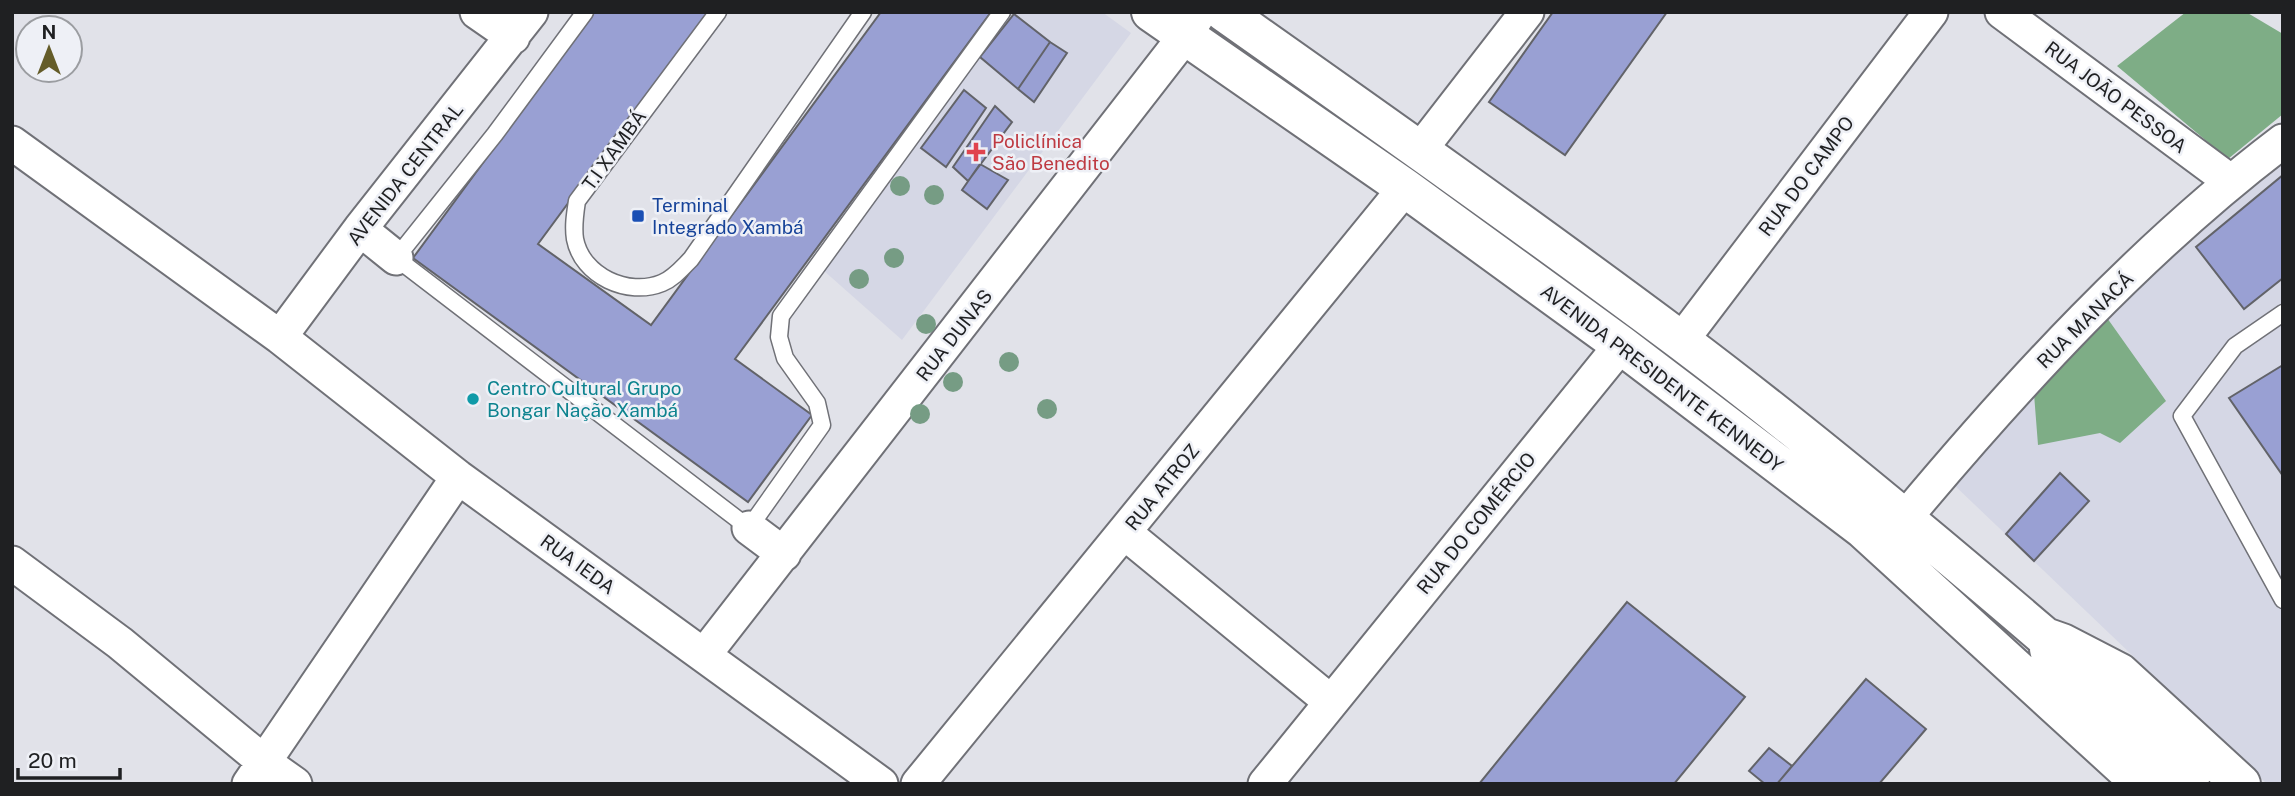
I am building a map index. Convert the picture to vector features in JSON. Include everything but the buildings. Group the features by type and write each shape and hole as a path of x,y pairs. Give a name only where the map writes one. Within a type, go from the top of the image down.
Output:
{"main road":[{"name":"AVENIDA PRESIDENTE KENNEDY","path":"1152,12 1192,24 1405,188 1620,345 1863,529 2142,784"},
{"name":"AVENIDA PRESIDENTE KENNEDY","path":"1224,12 1420,150 1681,341 1905,518 2045,637 2120,673 2241,784"},
{"name":"AVENIDA PRESIDENTE KENNEDY","path":"2045,637 2050,653 2190,784"}],"street":[{"path":"477,12 522,24"},
{"path":"1420,150 1527,12"},
{"name":"RUA DO CAMPO","path":"1681,341 1931,12"},
{"name":"RUA JOÃO PESSOA","path":"2001,12 2230,181"},
{"name":"AVENIDA CENTRAL","path":"280,337 360,229 522,24"},
{"name":"RUA DUNAS","path":"705,655 1192,24"},
{"name":"RUA MANACÁ","path":"1905,518 1965,447 2084,318 2230,181 2283,141"},
{"name":"RUA IEDA","path":"12,144 280,337 458,477 881,784"},
{"name":"RUA ATROZ","path":"918,784 1405,188"},
{"path":"360,229 396,258"},
{"name":"RUA DO COMÉRCIO","path":"1265,784 1620,345"},
{"path":"257,773 458,477"},
{"path":"749,528 784,554"},
{"path":"1125,533 1331,702"},
{"path":"12,563 120,643 257,773 295,784"}],"lane":[{"path":"585,12 495,134 396,258 749,528 822,425 817,403 785,358 779,337 781,316 1002,12"},
{"name":"T.I XAMBÁ","path":"718,12 577,201 573,221 575,242 585,261 600,276 619,285 640,288 661,284 678,274 863,12"},
{"path":"2283,313 2235,346 2182,416 2283,600"}],"shaded area":[{"name":"Policlínica São Benedito","path":"1010,12 1102,12 1131,33 902,340 823,270"},
{"path":"2283,140 2283,784 2267,784 1952,483 1975,464 2025,390"}],"green space":[{"path":"2186,12 2246,12 2283,34 2283,114 2228,159 2117,66"},
{"path":"2105,315 2166,401 2120,443 2100,433 2038,445 2033,381"}],"place":[{"name":"Policlínica São Benedito","path":"976,152"},
{"name":"Terminal Integrado Xambá","path":"638,216"},
{"name":"Centro Cultural Grupo Bongar Nação Xambá","path":"473,399"}]}
